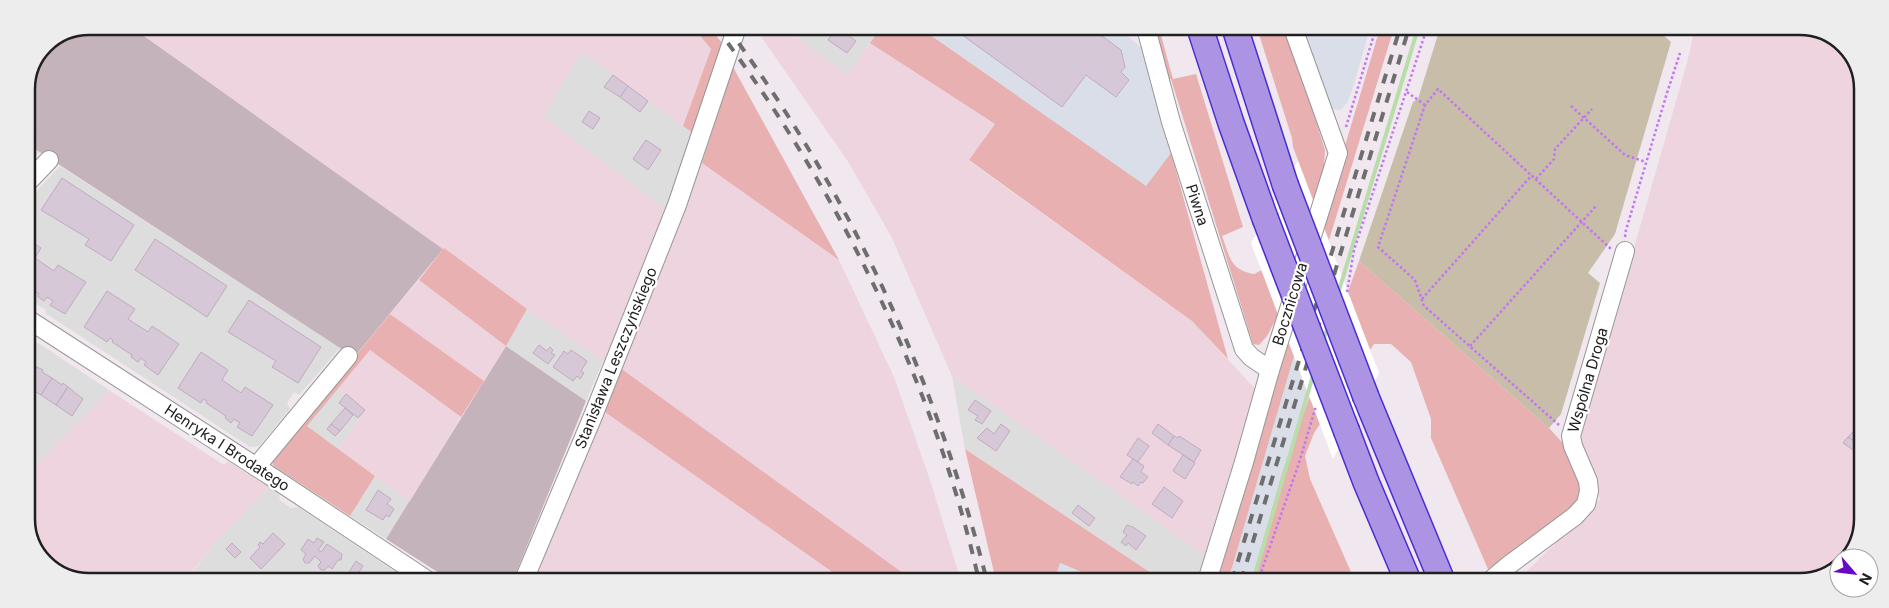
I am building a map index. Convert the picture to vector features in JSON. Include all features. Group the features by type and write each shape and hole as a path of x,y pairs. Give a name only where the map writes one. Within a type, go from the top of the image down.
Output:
{"highway":[{"path":"1202,35 1231,123 1266,218 1366,482 1405,573"},
{"path":"1237,35 1285,184 1366,397 1439,573"}],"street":[{"name":"Stanisława Leszczyńskiego","path":"527,573 594,416 677,205 734,35"},
{"name":"Piwna","path":"1148,35 1171,122 1244,349 1251,358 1270,370"},
{"path":"1296,35 1338,153"},
{"name":"Bocznicowa","path":"1209,573 1270,370 1338,153"},
{"path":"35,175 49,160"},
{"name":"Wspólna Droga","path":"1500,573 1575,516 1586,504 1589,491 1588,481 1573,446 1571,436 1624,255"},
{"name":"Henryka I Brodatego","path":"35,324 416,573"},
{"path":"256,467 348,356"}],"path":[{"path":"1338,153 1374,35"},
{"path":"1425,35 1407,92 1425,105"},
{"path":"1624,255 1626,230 1666,93 1680,54"},
{"path":"1571,436 1424,306 1416,280 1378,247 1425,105 1438,89 1582,221 1624,255"},
{"path":"1571,106 1625,155 1646,162"},
{"path":"1536,179 1554,159 1555,149 1592,109"},
{"path":"1422,299 1532,175"},
{"path":"1470,346 1596,206"}],"shaded area":[{"path":"143,35 444,248 355,356 35,149 36,78 44,59 51,51 68,39 78,36"},
{"path":"143,35 700,35 711,49 683,126 582,52 543,116 666,210 606,363 527,309"},
{"path":"700,35 716,35 723,44 693,133 683,126 711,49"},
{"path":"763,35 794,35 847,75 870,43 995,124 969,161 1192,321 1261,395 1206,556 952,376 891,236 847,160 762,38"},
{"path":"794,35 875,35 847,75"},
{"path":"876,35 930,35 1146,186 1171,153 1228,359 1192,321 969,160 995,124 870,43"},
{"path":"931,35 1126,35 1142,48 1171,153 1146,187"},
{"path":"1156,35 1161,35 1173,79 1196,74 1243,227 1222,236 1229,256 1235,266 1246,272 1254,274 1262,270 1278,315 1267,336 1259,345 1253,344 1171,79 1168,79"},
{"path":"1259,35 1289,35 1325,150 1324,167 1313,200 1293,147 1292,138"},
{"path":"1303,35 1368,35 1348,101 1341,110 1332,109 1326,102"},
{"path":"1378,35 1392,35 1329,240 1322,223"},
{"path":"1438,35 1663,35 1671,42 1615,234 1588,273 1600,283 1561,414 1549,428 1359,261 1413,102 1418,99"},
{"path":"1692,35 1807,35 1821,39 1833,46 1841,53 1850,68 1854,85 1854,526 1850,540 1846,548 1829,548 1829,565 1807,573 1525,573 1600,499 1578,444 1688,59"},
{"path":"582,52 693,133 666,210 543,116"},
{"path":"733,67 839,260 702,163"},
{"path":"35,149 40,152 35,157"},
{"path":"702,163 839,260 894,377 930,480 959,573 903,573 619,367"},
{"path":"60,166 340,348 299,395 294,392 287,403 290,409 259,446 250,447 45,313 46,310 35,303 35,192"},
{"path":"444,248 527,309 506,346 419,280"},
{"path":"1359,261 1549,428 1569,450 1583,490 1579,504 1550,529 1488,569 1431,438 1431,419 1411,362 1391,344 1374,344 1314,433 1305,456 1310,479 1351,573 1254,573 1282,473"},
{"path":"419,280 506,346 484,381 390,314"},
{"path":"527,309 603,361 586,401 506,346"},
{"path":"390,314 484,381 461,417 370,350 307,426 375,476 350,516 274,466 270,459"},
{"path":"35,341 109,390 35,466"},
{"path":"1288,341 1294,356 1230,573 1215,573"},
{"path":"506,346 586,401 516,573 439,573 386,539"},
{"path":"370,350 461,417 410,501 338,449 365,410 338,388"},
{"path":"1294,356 1309,398 1282,473 1254,573 1230,573"},
{"path":"619,367 903,573 834,573 602,410"},
{"path":"952,376 1206,556 1200,573 1151,573 965,449"},
{"path":"338,388 365,410 338,449 307,426"},
{"path":"109,390 224,465 228,461 269,487 216,542 191,573 82,573 59,564 46,552 41,543 35,523 35,466"},
{"path":"602,410 834,573 537,573"},
{"path":"965,449 1151,573 1084,573 1060,563 1057,573 994,573"},
{"path":"375,476 410,501 386,539 350,516"},
{"path":"269,487 279,493 280,500 291,508 298,507 397,573 192,573 216,542"},
{"path":"1059,563 1083,573 1056,573"}],"pier":[{"path":"1298,161 1379,373 1333,459 1251,243"}],"building":[{"path":"831,35 848,35 856,41 847,53 828,40"},
{"path":"962,35 1101,35 1121,50 1125,67 1121,72 1129,80 1116,97 1086,75 1062,107"},
{"path":"613,75 628,86 620,97 604,87"},
{"path":"628,86 648,101 640,112 620,97"},
{"path":"589,111 600,118 593,129 582,122"},
{"path":"646,140 661,150 648,170 633,159"},
{"path":"62,178 134,225 111,261 85,245 89,239 41,210"},
{"path":"155,239 227,286 207,317 135,270"},
{"path":"35,244 41,248 35,258"},
{"path":"35,258 54,271 58,265 86,282 65,314 50,305 53,301 47,297 44,301 37,296 39,294 35,292"},
{"path":"107,291 135,309 128,319 148,332 152,326 179,344 158,375 144,365 146,362 141,358 138,362 131,357 132,355 112,342 113,340 110,338 107,342 84,327"},
{"path":"249,300 321,347 298,383 272,367 276,361 228,332"},
{"path":"539,345 547,351 550,347 553,350 551,353 555,355 548,364 533,353"},
{"path":"571,350 587,361 581,371 584,373 580,379 577,376 573,381 553,367 564,351 568,354"},
{"path":"201,352 228,370 222,380 241,393 245,387 273,405 252,436 237,427 240,423 234,419 231,423 225,418 226,416 206,403 207,401 203,399 201,403 178,388"},
{"path":"37,367 52,378 41,395 35,391 35,370"},
{"path":"52,378 68,387 56,405 41,395"},
{"path":"68,387 83,399 72,416 56,405"},
{"path":"346,394 365,410 358,418 339,403"},
{"path":"975,400 991,411 982,424 975,420 978,416 968,410"},
{"path":"345,408 353,415 340,431 331,424"},
{"path":"331,424 340,431 335,436 327,429"},
{"path":"1001,424 1010,431 996,451 977,438 987,428 994,434"},
{"path":"1158,424 1174,436 1168,445 1152,433"},
{"path":"1854,431 1854,441 1848,437"},
{"path":"1174,436 1178,438 1179,436 1201,450 1194,462 1168,445"},
{"path":"1848,437 1854,441 1854,450 1843,443"},
{"path":"1138,438 1149,446 1138,462 1127,455"},
{"path":"1183,455 1195,463 1185,479 1173,471"},
{"path":"1133,459 1144,466 1141,472 1148,477 1138,486 1120,477"},
{"path":"1164,487 1183,501 1172,518 1152,504"},
{"path":"378,490 391,499 387,504 394,509 389,517 386,515 383,520 366,510"},
{"path":"1078,505 1095,518 1089,526 1072,513"},
{"path":"1127,525 1146,536 1136,550 1128,543 1126,546 1121,542 1127,535 1123,532"},
{"path":"273,533 285,544 261,569 250,558 260,547 258,545 260,542 263,544"},
{"path":"317,538 324,542 318,550 321,552 327,544 342,554 341,560 338,560 332,569 328,566 325,570 321,570 318,566 321,562 315,556 309,563 305,563 303,559 306,554 301,550 308,539 314,543"},
{"path":"232,543 241,552 235,558 226,549"},
{"path":"356,561 363,566 358,573 348,573"}],"waterway":[{"path":"1338,294 1416,35"},
{"path":"1323,341 1328,327"},
{"path":"1255,573 1314,372"}],"railway":[{"path":"722,35 760,89 802,154 841,221 876,290 908,362 936,434 960,507 977,573"},
{"path":"733,35 772,91 813,157 850,223 884,291 915,361 942,432 985,573"},
{"path":"1234,573 1398,35"},
{"path":"1243,573 1407,35"}]}
